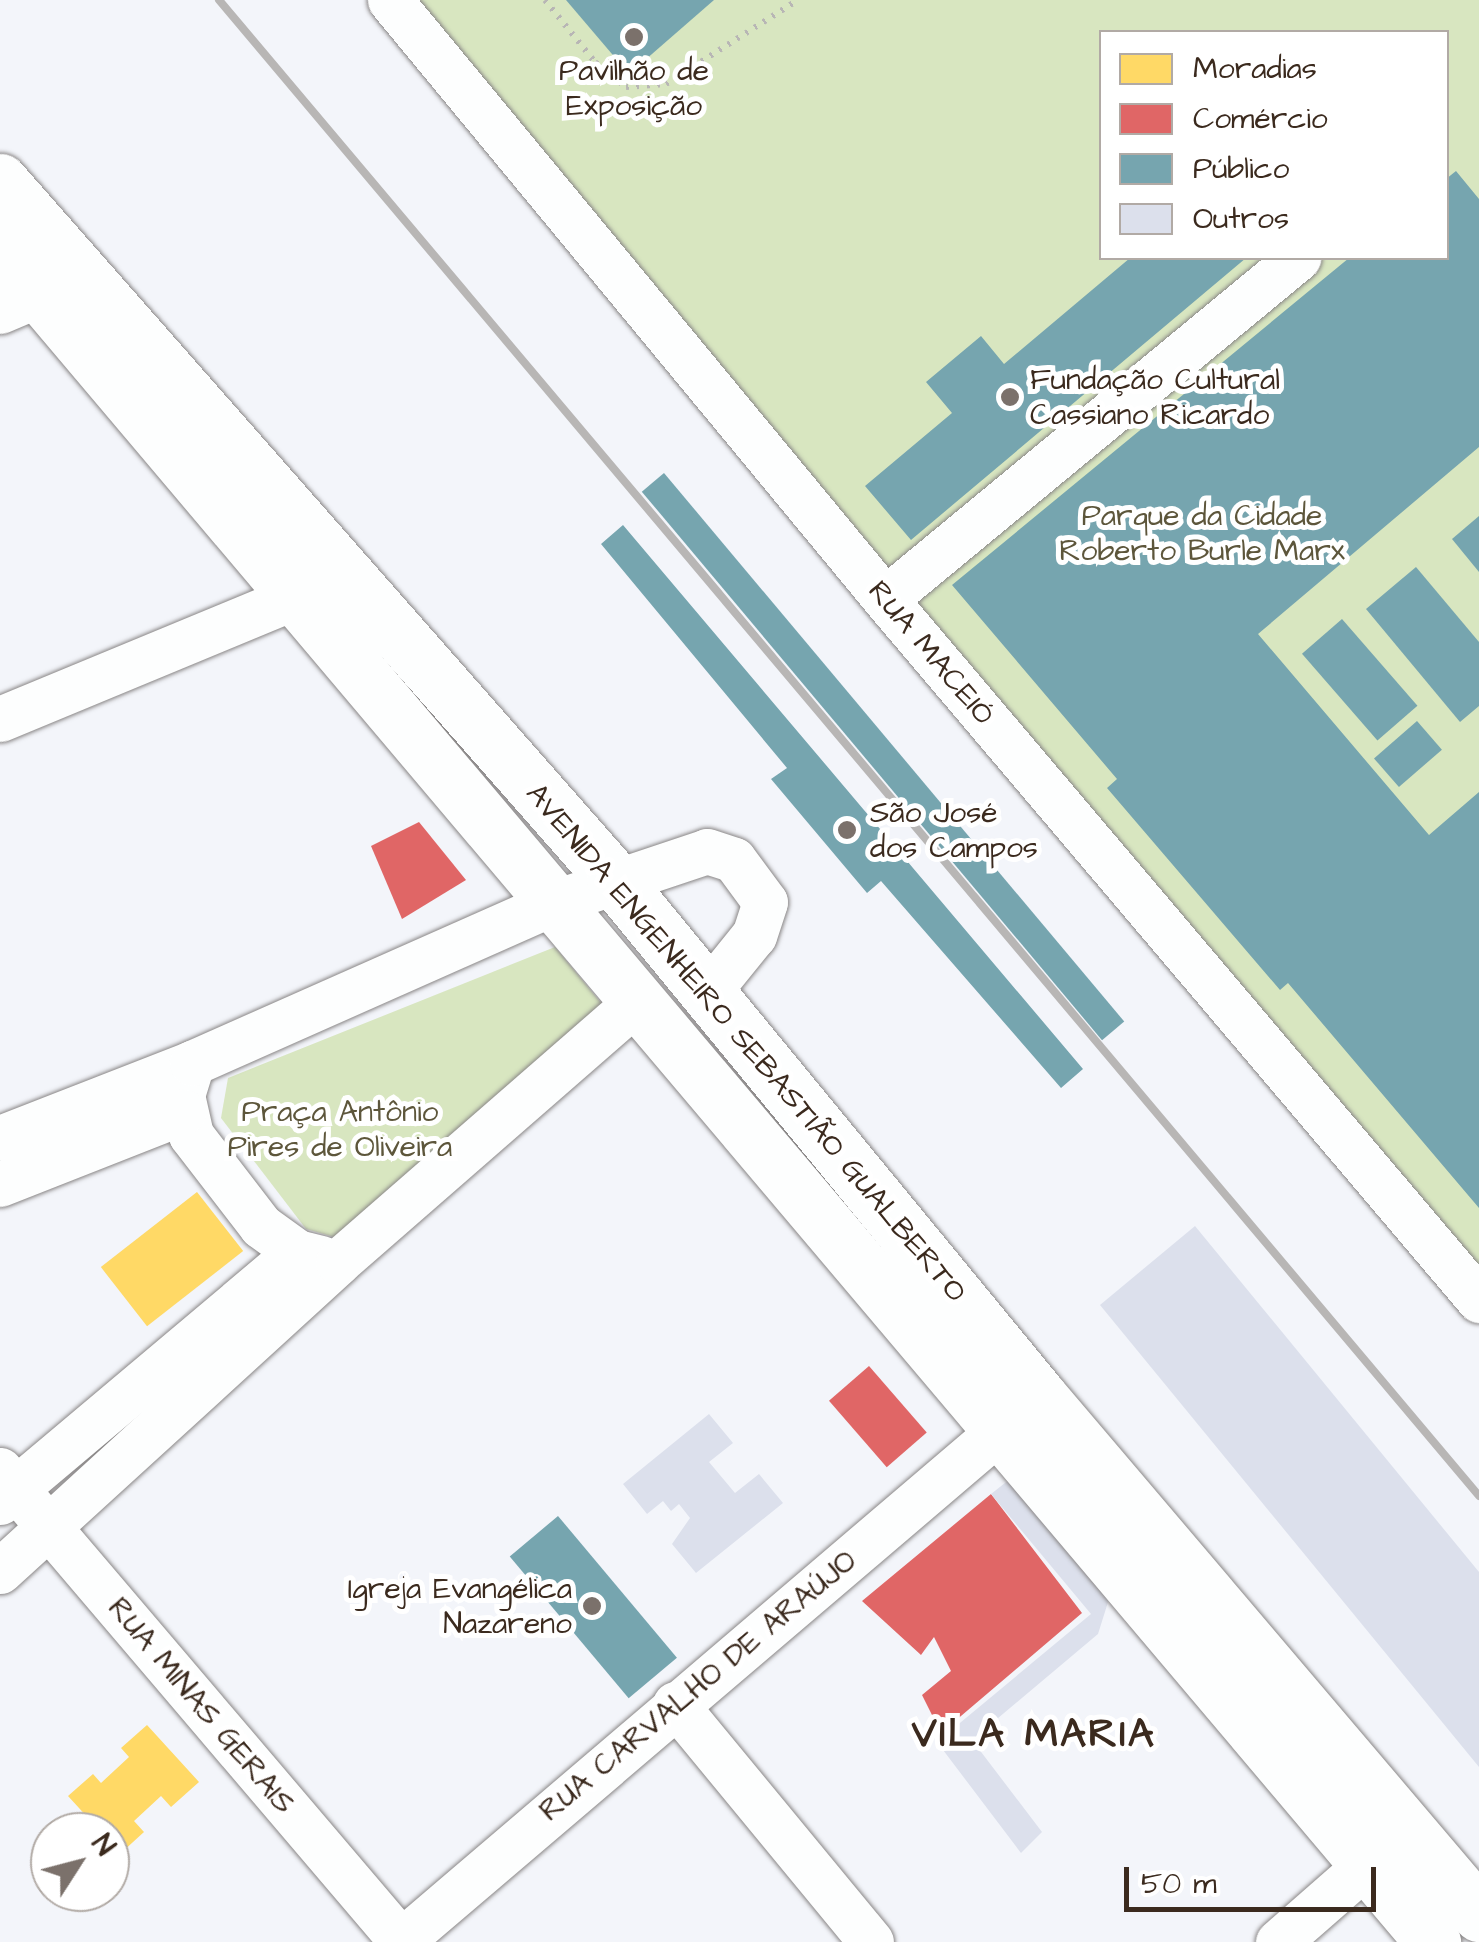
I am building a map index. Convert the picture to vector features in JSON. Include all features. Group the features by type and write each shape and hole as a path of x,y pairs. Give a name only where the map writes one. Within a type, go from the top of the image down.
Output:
{"main road":[{"name":"AVENIDA ENGENHEIRO SEBASTIÃO GUALBERTO","path":"0,181 614,879 1040,1396 1479,1914"},
{"name":"AVENIDA ENGENHEIRO SEBASTIÃO GUALBERTO","path":"0,247 20,302 294,597 555,902 635,1004 1366,1864 1416,1935"}],"street":[{"name":"RUA MACEIÓ","path":"390,0 885,599 1479,1300"},
{"path":"885,599 1296,260"},
{"path":"0,720 294,597"},
{"path":"0,1138 192,1063 555,902 614,879 707,851 734,860 752,879 765,902 763,917 707,992"},
{"path":"5,1487 317,1257 635,1004"},
{"path":"192,1063 183,1112 191,1135 247,1211 317,1257"},
{"path":"0,1184 183,1112"},
{"path":"0,1571 49,1529 317,1257"},
{"name":"RUA CARVALHO DE ARAÚJO","path":"401,1942 1040,1396"},
{"name":"RUA MINAS GERAIS","path":"5,1487 49,1529 401,1942"},
{"path":"675,1704 871,1942"},
{"path":"1278,1942 1366,1864"}],"path":[{"path":"544,0 595,62 626,87 666,84 798,0"}],"green space":[{"name":"Parque da Cidade Roberto Burle Marx","path":"403,0 1479,0 1479,1302"},
{"name":"Praça Antônio Pires de Oliveira","path":"555,947 607,1010 348,1241 306,1229 221,1118 228,1078"}],"building: Moradias":[{"path":"197,1192 243,1251 147,1326 101,1267"},
{"path":"147,1725 199,1782 171,1807 161,1796 134,1821 144,1832 130,1845 130,1812 83,1812 68,1796 93,1774 101,1783 129,1757 121,1748"}],"building: Comércio":[{"path":"419,822 466,880 402,919 371,846"},
{"path":"869,1366 927,1432 887,1467 829,1401"},
{"path":"991,1494 1082,1613 941,1733 922,1695 951,1671 934,1637 921,1655 862,1601"}],"building: Público":[{"name":"Pavilhão de Exposição","path":"566,0 714,0 629,74"},
{"path":"1456,171 1479,199 1479,447 1258,634 1429,835 1479,792 1479,1208 1288,983 1280,990 1107,788 1117,779 952,585 1347,260 1449,260 1449,177"},
{"name":"Fundação Cultural Cassiano Ricardo","path":"1128,260 1244,260 911,540 865,486 952,413 926,382 981,336 1004,364"},
{"path":"664,473 1124,1021 1102,1040 642,492"},
{"path":"1479,516 1479,572 1452,539"},
{"name":"São José dos Campos","path":"623,525 1083,1069 1061,1088 881,881 867,893 771,779 787,768 601,544"},
{"path":"1416,567 1479,642 1479,706 1460,722 1366,609"},
{"path":"1342,619 1417,706 1377,741 1302,654"},
{"path":"1417,721 1442,750 1399,787 1374,758"},
{"name":"Igreja Evangélica Nazareno","path":"558,1516 677,1658 629,1698 510,1556"}],"building: Outros":[{"path":"1195,1226 1479,1572 1479,1767 1100,1305"},
{"path":"709,1414 733,1443 709,1462 735,1493 759,1474 783,1503 696,1573 672,1544 690,1518 679,1504 671,1511 663,1501 647,1514 623,1484"},
{"path":"1010,1479 1109,1599 1098,1634 972,1740 1042,1832 1021,1853 937,1742 1091,1614 991,1494"}],"railway":[{"path":"219,0 1479,1496"}],"place":[{"name":"Pavilhão de Exposição","path":"634,37"},
{"name":"Fundação Cultural Cassiano Ricardo","path":"1010,397"},
{"name":"São José dos Campos","path":"847,830"},
{"name":"Igreja Evangélica Nazareno","path":"592,1606"}],"district":[{"name":"VILA MARIA","path":"1034,1735"}]}
